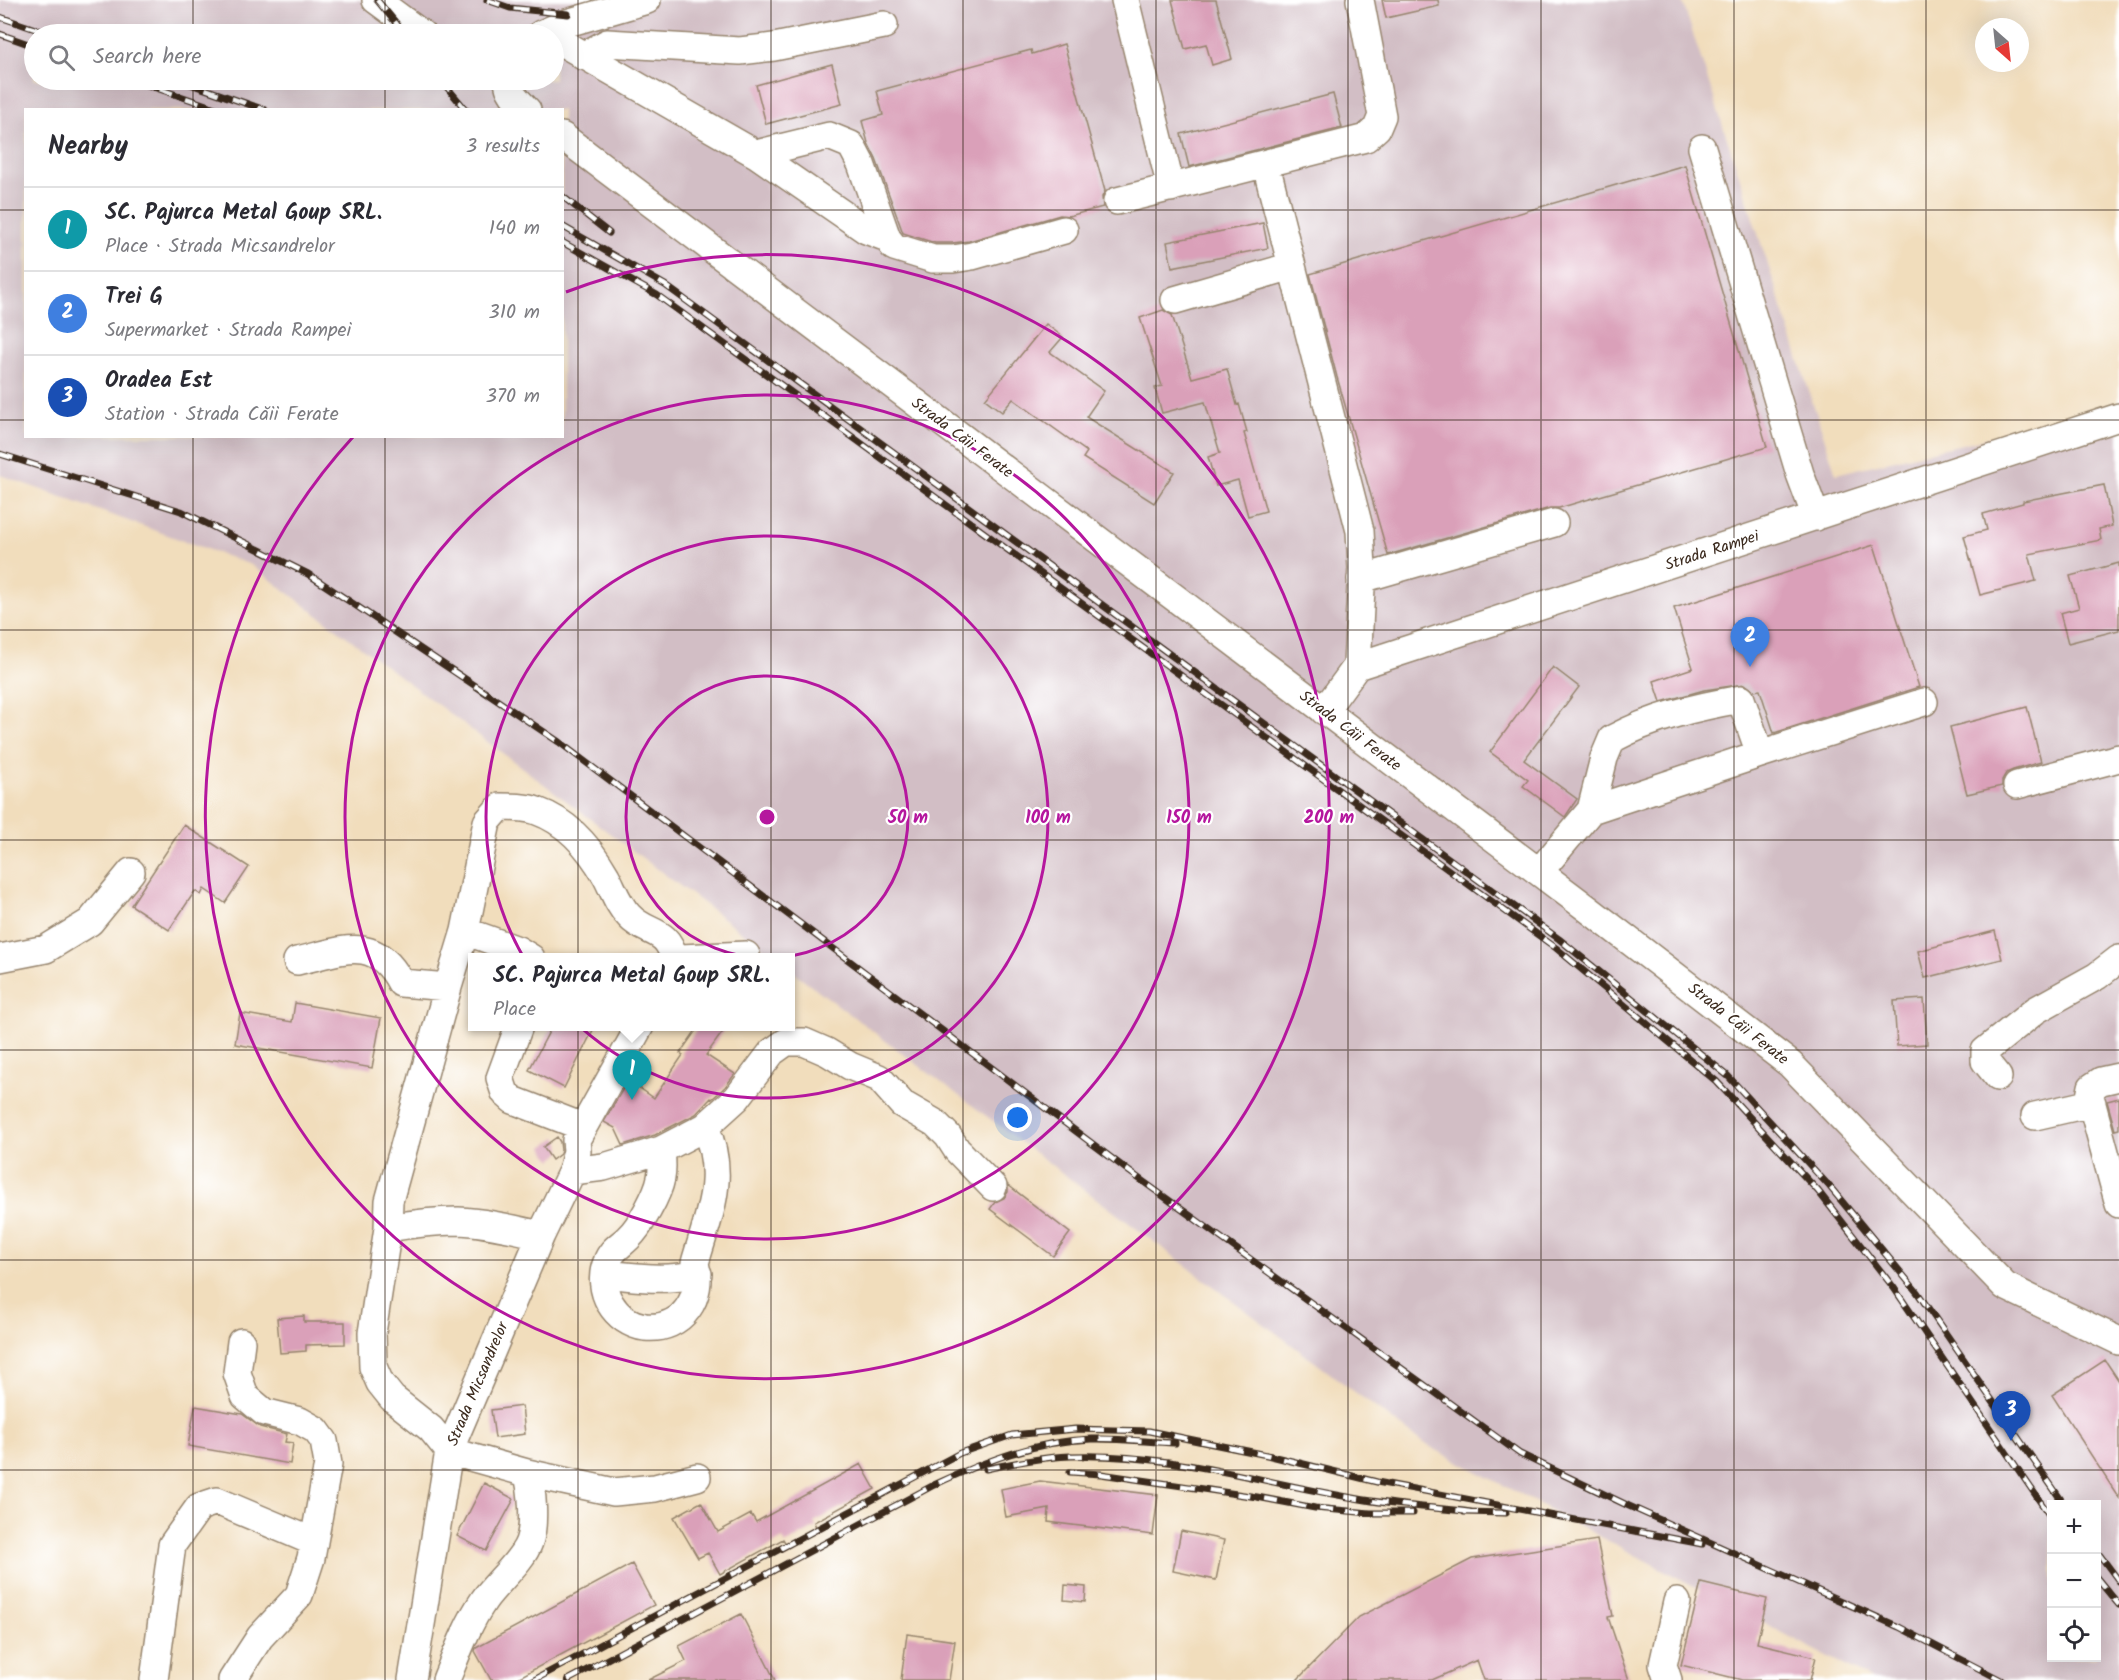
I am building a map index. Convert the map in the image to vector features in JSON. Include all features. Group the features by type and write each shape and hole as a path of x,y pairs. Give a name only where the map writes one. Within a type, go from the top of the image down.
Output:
{"street":[{"path":"376,0 408,24"},
{"path":"564,25 647,0"},
{"path":"1125,0 1171,188"},
{"path":"1117,201 1366,138 1377,128 1382,116 1360,0"},
{"path":"583,56 607,43 740,51 774,47 884,25"},
{"path":"564,45 756,154 866,230 887,238"},
{"path":"510,90 525,108"},
{"path":"756,154 829,136 850,145 861,164 887,238 894,247 933,260 972,256 1064,230"},
{"name":"Strada Căii Ferate","path":"564,138 1539,872 1790,1064 2006,1286 2119,1341"},
{"path":"1702,148 1800,474 1816,517"},
{"path":"1266,165 1360,531 1361,579 1357,666 1324,711"},
{"path":"1175,300 1292,266"},
{"name":"Strada Rampei","path":"1357,666 2119,417"},
{"path":"1361,579 1554,523"},
{"path":"1539,872 1591,810 1604,758 1612,739 1638,725 1687,709 1741,699 1760,754"},
{"path":"1591,810 1924,702"},
{"path":"2017,785 2119,758"},
{"path":"673,953 664,937 630,918 598,862 576,836 554,820 536,810 500,807 487,822 465,931 389,1201 388,1228 372,1333 373,1367 380,1383 392,1398 431,1429 449,1451 527,1473 614,1492 655,1488 697,1477"},
{"path":"0,958 46,949 90,922 131,872"},
{"path":"465,931 524,953"},
{"path":"297,961 359,948 372,952 385,961 393,969 400,983 448,987"},
{"path":"1998,1077 1985,1061 1985,1052 2036,1010 2097,976 2119,959"},
{"path":"517,1031 500,1078 506,1093 513,1100 583,1127"},
{"name":"Strada Micsandrelor","path":"412,1680 449,1451 541,1235 572,1171 577,1151 576,1140 637,1031"},
{"path":"572,1171 604,1167 661,1150 705,1127 737,1098 772,1052 786,1042 804,1042 879,1078 902,1104 935,1123 948,1136 957,1150 993,1187"},
{"path":"2119,1077 2101,1081 2092,1087 2090,1097 2119,1204"},
{"path":"2035,1116 2092,1103"},
{"path":"661,1150 663,1166 661,1181 652,1202 629,1238 612,1253 606,1263 603,1285 611,1307 628,1322 650,1327 662,1326 682,1315 695,1297 698,1274 695,1263 716,1176 712,1144 705,1127"},
{"path":"388,1228 416,1223 459,1221 500,1226 541,1235"},
{"path":"604,1274 675,1279 698,1274"},
{"path":"232,1680 260,1637 299,1595 314,1542 328,1464 324,1441 316,1430 300,1421 264,1412 245,1396 237,1373 241,1342"},
{"path":"446,1680 466,1632 484,1600 529,1542 532,1495 527,1473"},
{"path":"154,1680 172,1545 199,1507 218,1501 314,1542"},
{"path":"1668,1680 1663,1665 1677,1602"}],"shaded area":[{"path":"0,0 1682,0 1836,474 2119,407 2119,1680 1872,1680 1423,1443 795,973 795,953 770,953 251,565 0,475"}],"building":[{"path":"1172,0 1216,0 1232,59 1212,65 1206,44 1185,49"},
{"path":"1382,0 1438,0 1439,6 1386,18"},
{"path":"1064,44 1105,191 1102,197 1103,207 1069,216 1060,215 969,241 935,243 903,233 868,143 862,121 883,115 877,91 1031,50 1032,54"},
{"path":"832,64 842,104 766,124 756,85"},
{"path":"1333,94 1342,128 1189,167 1181,134"},
{"path":"1685,165 1767,447 1388,555 1310,274"},
{"path":"1263,223 1268,248 1172,267 1167,242"},
{"path":"1163,310 1172,315 1192,378 1227,369 1247,432 1244,433 1266,511 1248,516 1238,480 1216,486 1208,457 1220,453 1205,402 1162,413 1155,388 1162,386 1140,318"},
{"path":"1046,324 1063,337 1050,352 1104,391 1086,417 1174,472 1154,503 1083,458 1087,452 1013,399 1002,412 985,399"},
{"path":"2104,485 2112,526 2099,529 2101,540 2029,554 2036,581 1980,595 1964,536 1987,530 1983,514 2023,503 2023,501"},
{"path":"1874,545 1919,687 1774,733 1760,690 1754,691 1745,684 1704,690 1661,702 1654,681 1693,668 1674,608"},
{"path":"2119,563 2119,630 2068,643 2060,613 2079,608 2070,576"},
{"path":"1553,667 1579,687 1524,760 1577,799 1565,817 1523,786 1528,780 1490,752"},
{"path":"2027,707 2041,762 2006,773 2002,786 1967,794 1950,727"},
{"path":"184,825 249,867 225,903 204,889 201,895 195,891 169,930 131,905"},
{"path":"1995,931 2002,959 1925,978 1918,951"},
{"path":"1924,999 1927,1044 1897,1046 1894,1001"},
{"path":"295,1003 381,1018 372,1068 235,1044 240,1013 292,1022"},
{"path":"549,1031 592,1031 564,1088 529,1070"},
{"path":"695,1031 723,1031 706,1055 735,1074 725,1087 696,1114 655,1135 623,1145 615,1128 604,1122 628,1080 654,1098 683,1055 680,1053"},
{"path":"2119,1098 2119,1129 2115,1130 2107,1101"},
{"path":"557,1137 561,1150 560,1154 552,1160 543,1147"},
{"path":"1008,1185 1070,1233 1053,1256 990,1209 995,1202 1004,1198 1008,1192"},
{"path":"304,1316 304,1322 345,1322 345,1344 306,1345 306,1351 280,1353 277,1318"},
{"path":"2105,1360 2119,1381 2119,1498 2052,1395"},
{"path":"195,1406 242,1414 260,1427 287,1434 285,1442 293,1443 290,1464 188,1446"},
{"path":"522,1406 525,1434 495,1438 491,1410"},
{"path":"861,1464 875,1489 814,1522 816,1527 786,1544 783,1539 720,1574 708,1553 698,1558 674,1517 701,1502 718,1532 751,1514 756,1522"},
{"path":"1040,1481 1158,1495 1153,1535 1048,1522 1049,1509 1006,1517 1001,1489"},
{"path":"484,1483 514,1499 486,1551 457,1536"},
{"path":"1181,1531 1224,1540 1216,1580 1173,1571"},
{"path":"1597,1540 1613,1616 1608,1617 1629,1680 1484,1680 1477,1660 1432,1680 1297,1680 1359,1617 1472,1559"},
{"path":"632,1564 654,1605 514,1680 491,1680 475,1651 476,1648"},
{"path":"1701,1583 1767,1599 1757,1643 1816,1657 1810,1680 1742,1680 1681,1665"},
{"path":"1065,1585 1086,1587 1085,1602 1064,1600"},
{"path":"741,1614 775,1680 648,1680 686,1661 679,1646"},
{"path":"907,1634 955,1641 949,1680 901,1680"}],"railway":[{"path":"377,0 397,24"},
{"path":"487,0 510,8 568,14"},
{"path":"0,17 24,25"},
{"path":"0,34 24,42"},
{"path":"162,90 215,108"},
{"path":"208,90 259,108"},
{"path":"449,90 464,108"},
{"path":"564,198 609,233"},
{"path":"564,227 665,285 1559,939 1728,1076 1830,1187 1917,1292 2061,1500"},
{"path":"564,243 657,295 1556,948 1716,1081 1818,1191 1894,1288 2047,1512"},
{"path":"0,454 181,511 308,574 559,742 1130,1172 1520,1454 1629,1506 1899,1627 2001,1680"},
{"path":"534,1680 960,1453 1012,1435 1076,1429 1149,1431 1267,1455 1377,1482 1702,1544"},
{"path":"568,1680 934,1485 991,1460 1030,1448 1092,1439 1175,1443"},
{"path":"986,1469 1071,1456 1147,1459 1222,1471 1335,1495 1471,1512"},
{"path":"1070,1472 1101,1474 1315,1508 1370,1513 1413,1513"},
{"path":"1464,1512 1506,1513"},
{"path":"2099,1554 2119,1581"},
{"path":"2101,1583 2119,1605"}],"place":[{"name":"Trei G","path":"1750,667"},
{"name":"SC. Pajurca Metal Goup SRL.","path":"632,1100"},
{"name":"Oradea Est","path":"2011,1441"}]}
